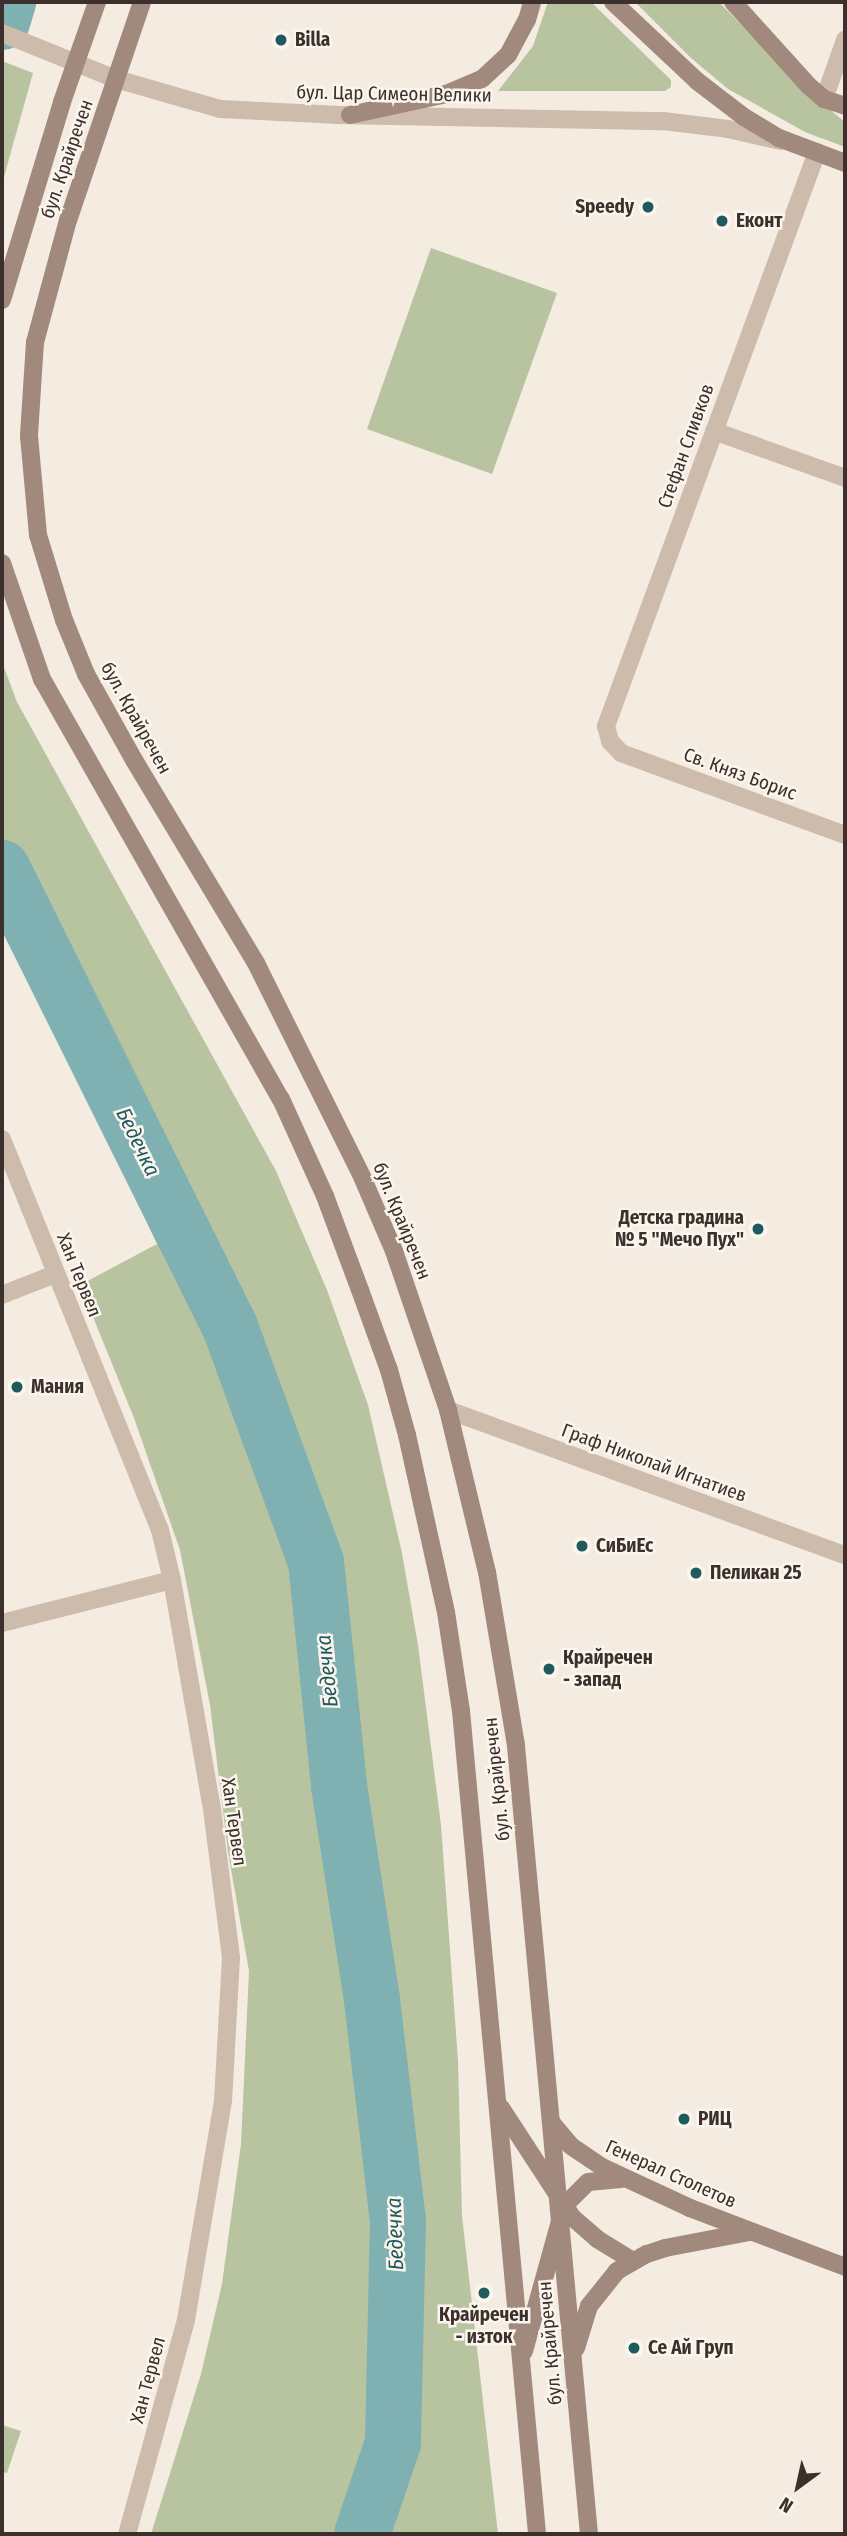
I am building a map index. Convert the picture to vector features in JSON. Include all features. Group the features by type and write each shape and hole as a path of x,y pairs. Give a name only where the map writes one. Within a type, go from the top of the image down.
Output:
{"main road":[{"name":"бул. Крайречен","path":"2,300 97,2"},
{"name":"бул. Крайречен","path":"142,2 64,232 35,342 29,436 38,535 64,620 86,674 134,760 256,963 363,1179 394,1251 448,1410 485,1561 516,1746 589,2534"},
{"path":"350,115 446,94 482,79 508,55 523,29 533,2"},
{"name":"бул. Цар Симеон Велики","path":"613,2 720,100 779,138 845,163"},
{"path":"733,2 793,70 824,99 845,106"},
{"name":"бул. Крайречен","path":"2,563 42,679 281,1099 325,1196 389,1370 428,1517 461,1711 537,2534"},
{"path":"499,2105 560,2208 597,2239 633,2261"},
{"name":"Генерал Столетов","path":"549,2119 562,2137 580,2153 628,2179 750,2232 845,2267"},
{"path":"522,2360 560,2208 588,2182 628,2179"},
{"name":"Генерал Столетов","path":"573,2358 589,2306 607,2280 633,2261 665,2248 750,2232"}],"street":[{"name":"бул. Цар Симеон Велики","path":"2,33 116,79 220,109 350,115 663,121 728,129 796,145"},
{"path":"824,99 845,40"},
{"name":"Стефан Сливков","path":"621,753 608,735 608,718 817,152"},
{"path":"714,431 845,478"},
{"name":"Св. Княз Борис","path":"621,753 845,835"},
{"name":"Хан Тервел","path":"2,1139 160,1530 173,1580 212,1809 231,1958 223,2101 186,2320 127,2534"},
{"path":"2,1295 55,1274"},
{"name":"Граф Николай Игнатиев","path":"448,1410 845,1555"},
{"path":"2,1623 173,1580"}],"green space":[{"path":"548,2 591,2 671,80 671,87 665,91 498,91 533,46"},
{"path":"635,2 719,2 801,86 845,122 845,147 805,132 728,89 691,58"},
{"path":"2,61 33,73 2,184"},
{"path":"431,248 557,293 492,474 367,429"},
{"path":"2,662 17,702 276,1171 327,1290 368,1405 402,1553 418,1645 441,1825 458,2061 462,2216 498,2534 151,2534 201,2374 222,2284 241,2144 249,1971 228,1852 210,1705 180,1550 134,1418 80,1285 157,1244 2,909"},
{"path":"2,2425 21,2431 7,2473 2,2472"}],"waterway":[{"name":"Бедечка","path":"2,22 8,2"},
{"name":"Бедечка","path":"2,868 230,1327 316,1562 339,1786 372,2000 398,2220 393,2443 362,2534"}],"place":[{"name":"Billa","path":"281,40"},
{"name":"Speedy","path":"648,207"},
{"name":"Еконт","path":"722,221"},
{"name":"Детска градина № 5 \"Мечо Пух\"","path":"758,1229"},
{"name":"Мания","path":"17,1387"},
{"name":"СиБиЕс","path":"582,1546"},
{"name":"Пеликан 25","path":"696,1573"},
{"name":"Крайречен - запад","path":"549,1669"},
{"name":"РИЦ","path":"684,2119"},
{"name":"Крайречен - изток","path":"484,2293"},
{"name":"Се Ай Груп","path":"634,2348"}]}
